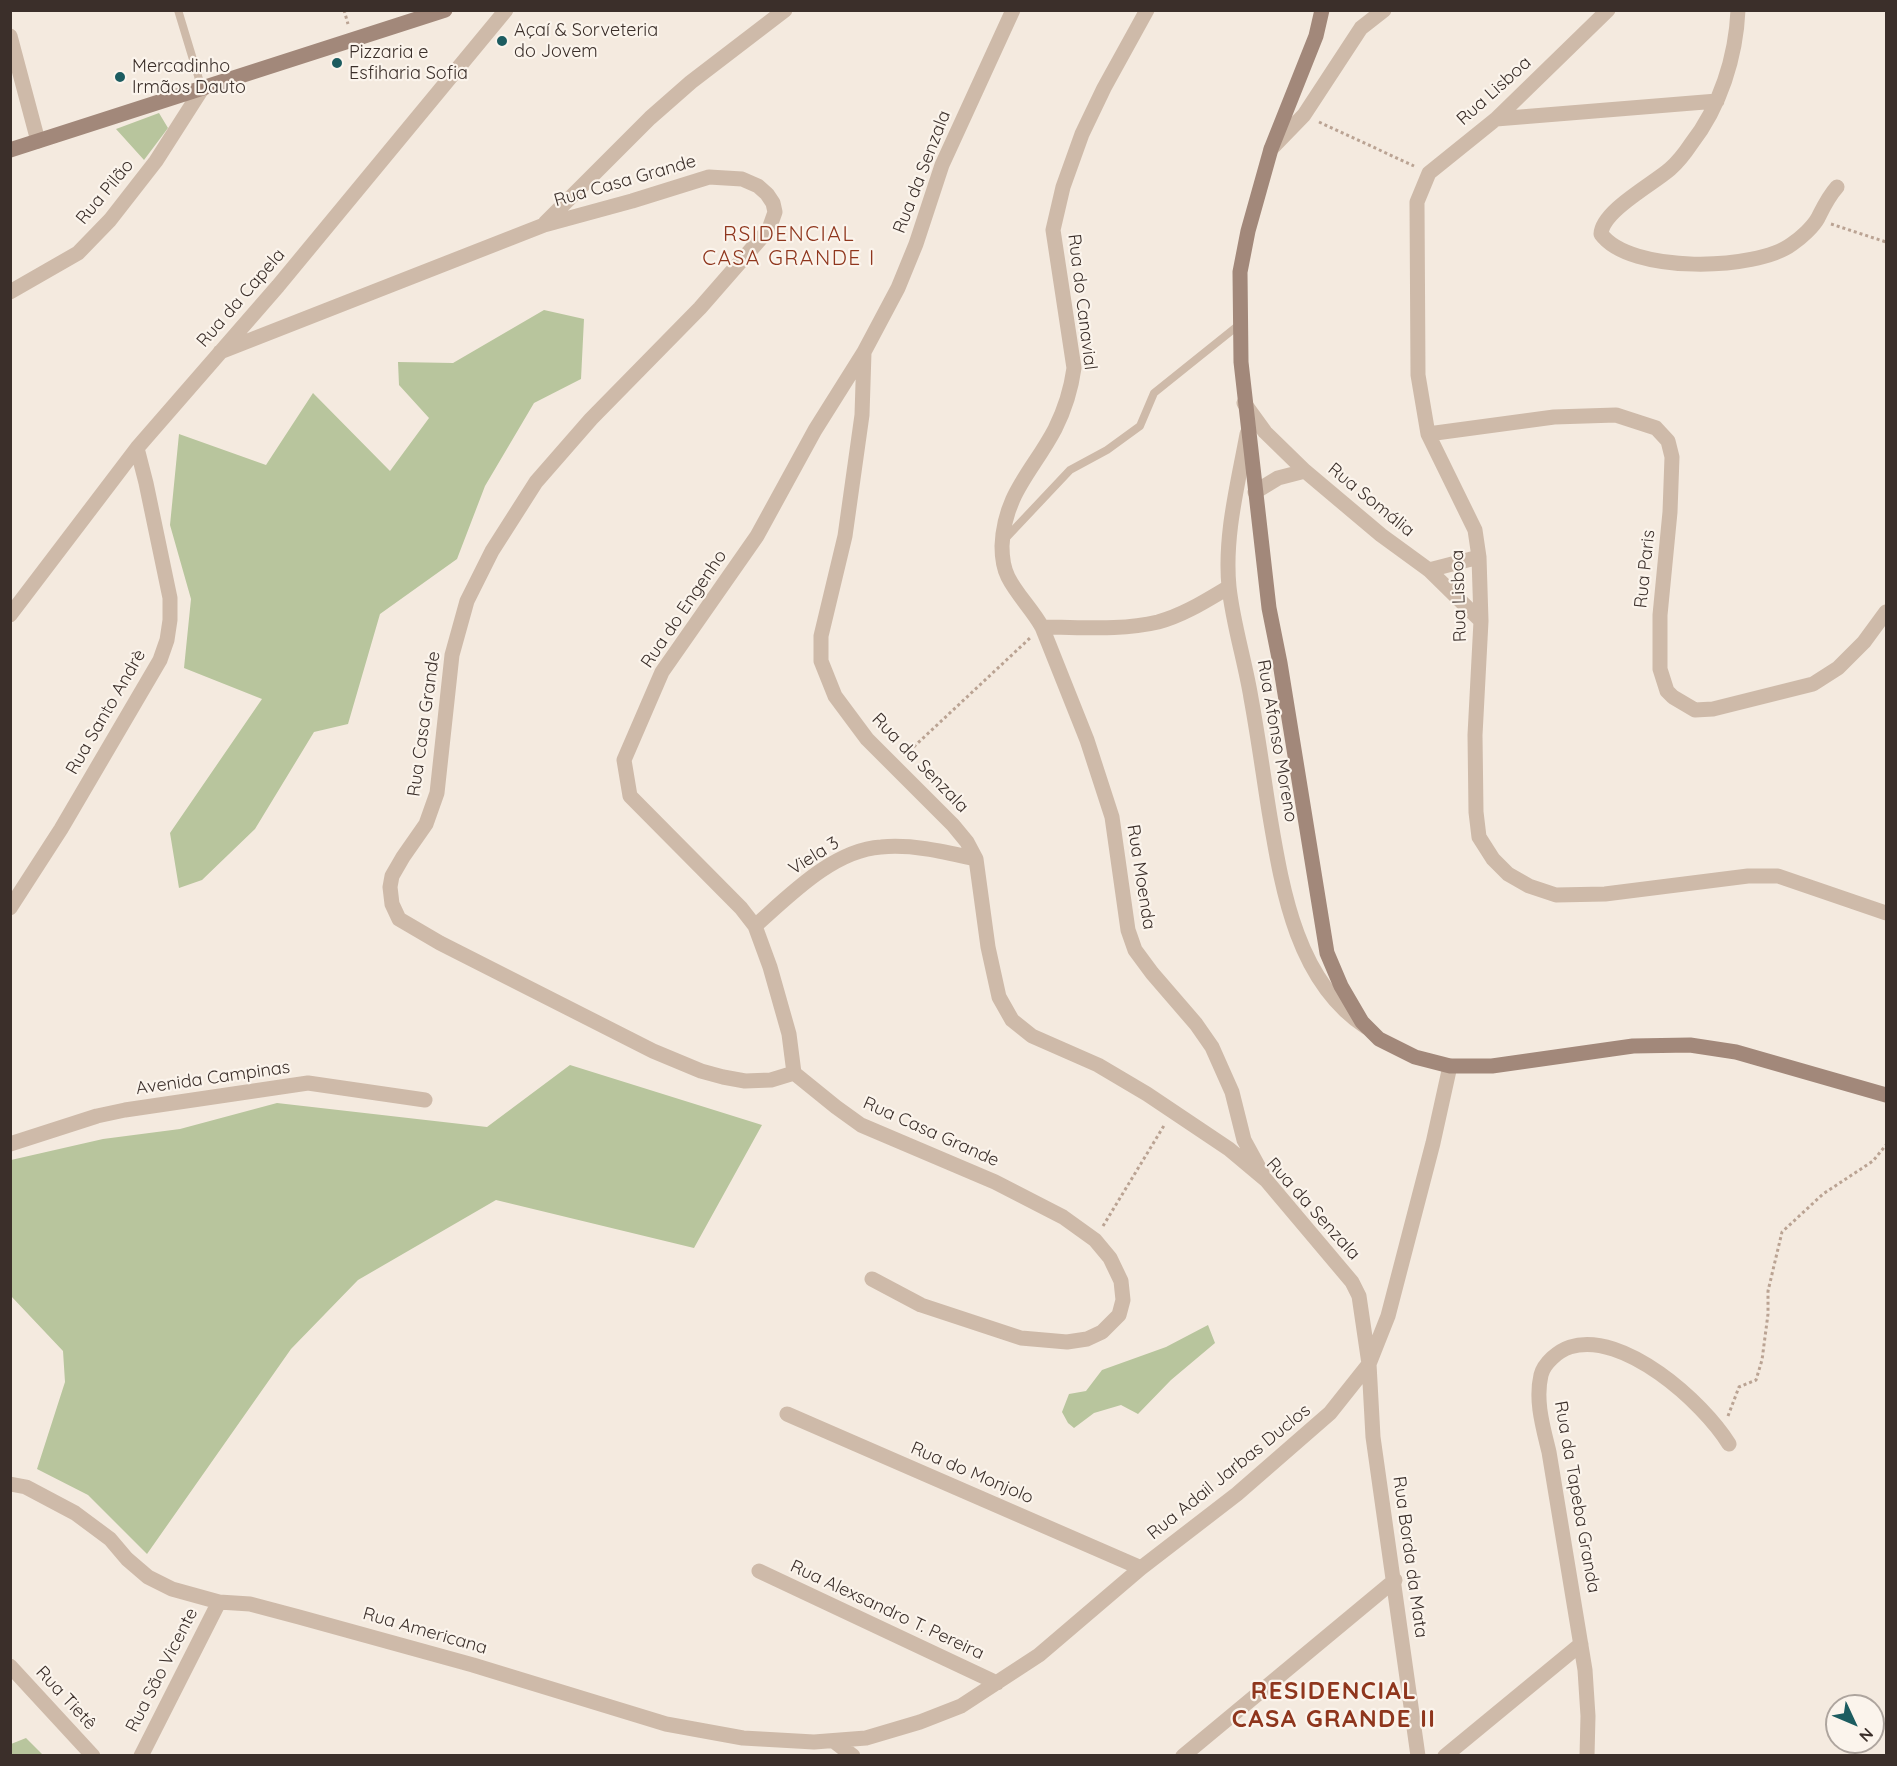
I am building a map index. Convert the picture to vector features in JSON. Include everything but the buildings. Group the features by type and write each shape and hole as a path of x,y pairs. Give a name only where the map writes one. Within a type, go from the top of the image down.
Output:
{"main road":[{"path":"10,150 445,10"},
{"name":"Rua Afonso Moreno","path":"1322,10 1316,36 1271,149 1248,231 1240,272 1240,362 1269,608 1327,953 1341,986 1362,1022 1379,1039 1414,1058 1450,1066 1492,1066 1633,1046 1690,1045 1736,1052 1887,1095"}],"street":[{"name":"Rua da Capela","path":"10,615 137,448 278,286 506,10"},
{"path":"544,225 658,111 691,82 785,10"},
{"name":"Rua da Senzala","path":"1013,10 942,165 916,244 898,288 864,352 862,416 845,536 820,636 821,661 835,696 867,738 967,842 976,859 988,947 999,997 1012,1020 1032,1036 1098,1065 1147,1094 1229,1149 1266,1180 1356,1289 1369,1364"},
{"name":"Rua do Canavial","path":"1042,627 1034,611 1008,577 1002,559 1002,541 1007,514 1020,482 1053,432 1071,390 1074,368 1053,230 1063,187 1082,134 1104,88 1147,10"},
{"name":"Rua Afonso Moreno","path":"1271,149 1304,115 1361,28 1384,10"},
{"name":"Rua Lisboa","path":"1608,10 1496,119 1429,173 1417,202 1418,375 1428,434 1475,530 1479,557 1481,621 1475,735 1476,812 1479,837 1493,860 1508,874 1529,886 1556,895 1605,894 1748,876 1779,876 1887,913"},
{"path":"1738,10 1734,50 1717,101 1702,129 1670,169 1605,222 1600,231 1604,238 1638,257 1671,264 1697,265 1758,258 1777,253 1793,244 1817,220 1827,198 1837,186"},
{"path":"10,36 38,141"},
{"name":"Rua Pilão","path":"10,292 78,254 110,220 156,161 202,89"},
{"path":"1496,119 1717,101"},
{"name":"Rua Casa Grande","path":"220,352 544,225 709,177 742,179 758,186 767,194 773,203 775,212 769,229 700,308 591,419 536,482 492,551 467,601 452,654 436,794 426,824 392,876 390,887 392,904 399,919 440,943 653,1051 701,1071 745,1081 771,1080 794,1073 861,1125 1033,1200 1063,1217 1095,1240 1110,1258 1121,1281 1123,1300 1119,1315 1102,1332 1067,1342 1022,1338 991,1330 921,1305 872,1279"},
{"name":"Rua do Engenho","path":"794,1073 789,1034 770,967 755,926 741,908 630,796 624,760 662,672 757,536 816,430 864,352"},
{"name":"Rua Somália","path":"1244,403 1265,432 1305,471 1381,535 1428,570 1481,621"},
{"name":"Rua Paris","path":"1428,434 1554,417 1616,415 1656,428 1668,441 1672,457 1670,512 1660,615 1660,669 1667,691 1672,697 1695,710 1713,709 1813,684 1838,668 1864,642 1887,612"},
{"name":"Rua Afonso Moreno","path":"1248,431 1230,537 1229,587 1251,695 1287,902 1299,941 1310,965 1336,1002 1349,1016 1369,1029"},
{"name":"Rua Santo Andrè","path":"10,908 61,829 160,660 167,640 170,598 137,448"},
{"path":"1255,492 1278,478 1305,471"},
{"path":"1428,570 1479,557"},
{"path":"1042,627 1124,628 1159,621 1202,603 1229,587"},
{"name":"Rua Moenda","path":"1042,627 1087,740 1112,817 1128,930 1135,950 1212,1047 1232,1092 1244,1140 1266,1180"},
{"name":"Viela 3","path":"755,926 798,888 845,856 878,847 904,846 976,859"},
{"name":"Rua Adail Jarbas Duclos","path":"835,1742 866,1738 920,1722 961,1706 997,1683 1039,1655 1141,1568 1237,1494 1330,1413 1369,1364 1388,1316 1433,1143 1450,1066"},
{"name":"Avenida Campinas","path":"10,1144 97,1116 125,1110 308,1083 425,1100"},
{"name":"Rua da Tapeba Granda","path":"1587,1755 1588,1716 1581,1644 1541,1416 1539,1394 1542,1372 1554,1356 1563,1349 1578,1344 1630,1354 1650,1366 1674,1386 1725,1438"},
{"name":"Rua Borda da Mata","path":"1369,1364 1374,1437 1418,1755"},
{"name":"Rua do Monjolo","path":"787,1414 1141,1568"},
{"name":"Rua Americana","path":"10,1484 26,1486 75,1513 110,1539 148,1577 172,1589 219,1602 250,1604 299,1617 473,1665 666,1724 813,1749 835,1742"},
{"name":"Rua Alexsandro T. Pereira","path":"759,1571 997,1683"},
{"path":"1184,1755 1395,1580"},
{"name":"Rua São Vicente","path":"141,1755 219,1602"},
{"path":"1446,1755 1581,1644"},
{"name":"Rua Tietê","path":"10,1666 93,1755"},
{"path":"835,1742 853,1755"}],"lane":[{"path":"178,10 202,89"},
{"path":"1002,541 1070,470 1107,450 1140,426 1154,393 1241,323"}],"path":[{"path":"1304,115 1429,173"},
{"path":"1817,220 1887,242"},
{"path":"895,765 1042,627"},
{"path":"1095,1240 1172,1112"},
{"path":"1725,1438 1739,1387 1756,1380 1762,1360 1768,1314 1768,1291 1782,1232 1823,1194 1873,1161 1887,1145"}],"green space":[{"path":"159,113 168,128 144,160 116,129"},
{"path":"544,310 584,319 581,379 534,403 485,486 457,559 380,614 348,724 314,732 255,829 202,880 179,888 170,833 262,699 184,668 191,599 170,525 179,434 266,465 313,393 390,471 429,418 399,385 398,362 453,363"},
{"path":"570,1065 762,1125 694,1248 496,1200 358,1280 291,1349 147,1554 88,1495 37,1469 65,1382 63,1351 11,1296 11,1160 103,1139 180,1129 277,1103 487,1127"},
{"path":"1208,1325 1215,1343 1171,1380 1138,1414 1121,1405 1094,1413 1074,1428 1068,1423 1062,1412 1069,1394 1086,1391 1102,1370 1166,1347"},
{"path":"26,1738 43,1755 11,1755 11,1744"}],"place":[{"name":"Açaí & Sorveteria do Jovem","path":"502,41"},
{"name":"Pizzaria e Esfiharia Sofia","path":"337,63"},
{"name":"Mercadinho Irmãos Dauto","path":"120,77"}],"district":[{"name":"RSIDENCIAL CASA GRANDE I","path":"789,247"},
{"name":"RESIDENCIAL CASA GRANDE II","path":"1334,1706"}]}
